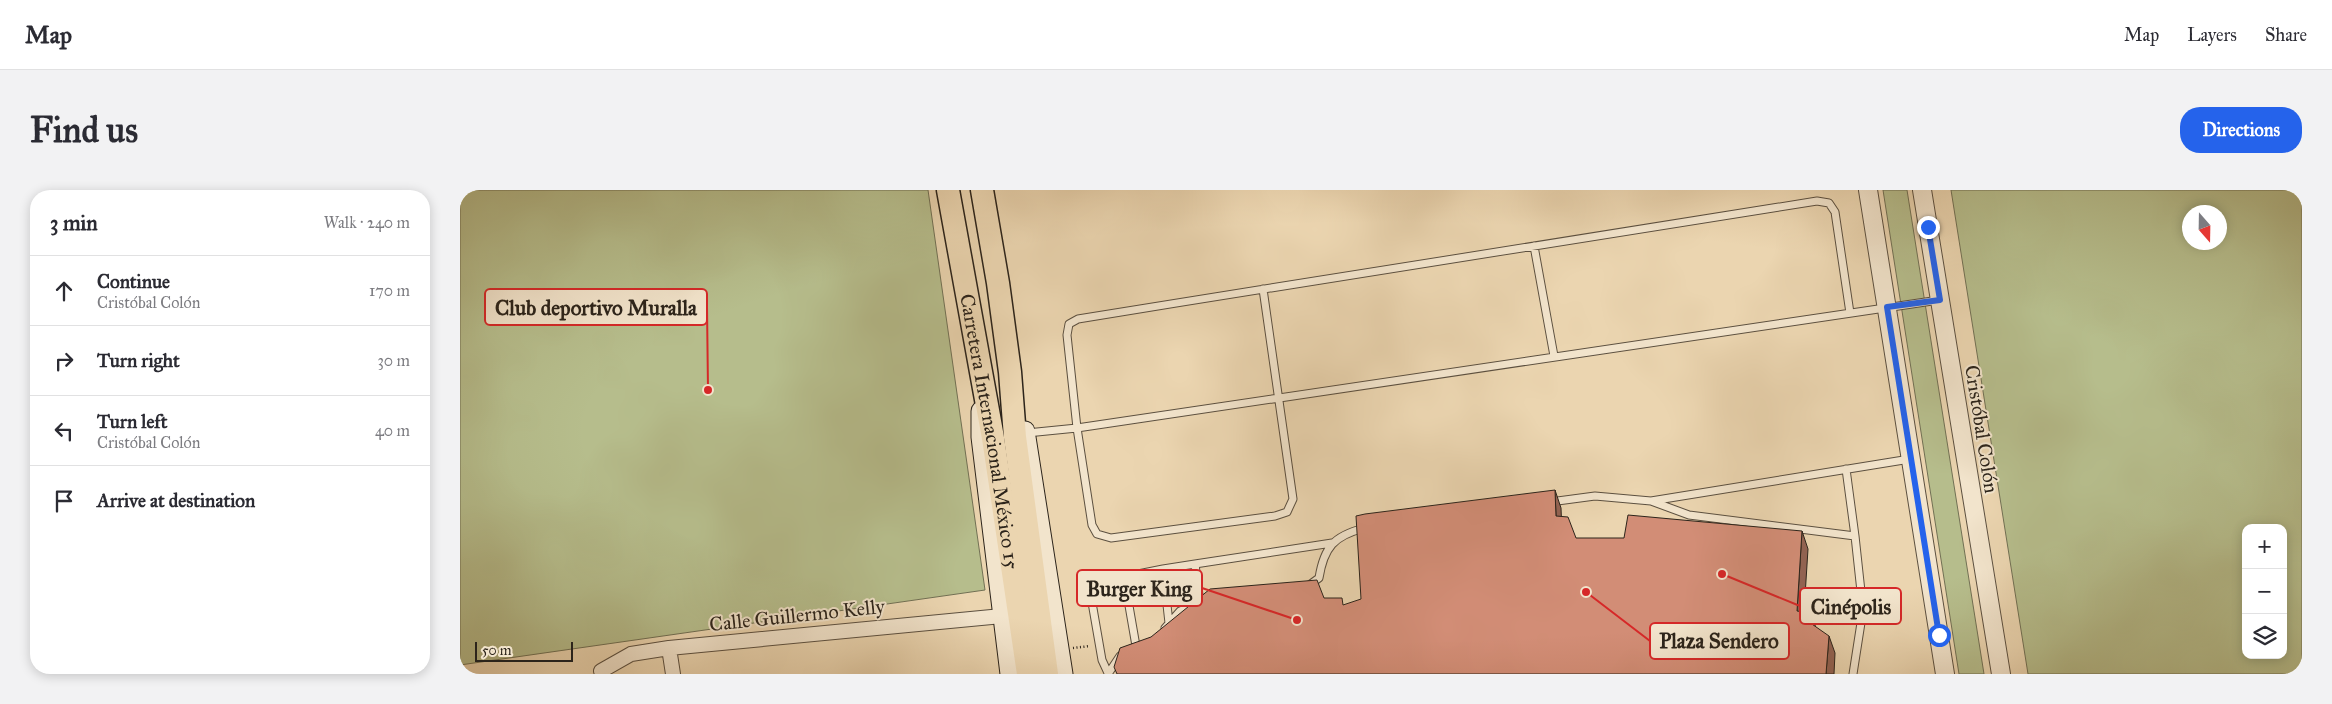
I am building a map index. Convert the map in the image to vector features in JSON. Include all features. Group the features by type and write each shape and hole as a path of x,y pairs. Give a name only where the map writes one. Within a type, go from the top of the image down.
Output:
{"highway":[{"name":"Carretera Internacional México 15","path":"948,190 993,438 1027,597 1047,674"},
{"name":"Carretera Internacional México 15","path":"982,190 998,283 1010,372 1027,597 1028,674"}],"main road":[{"path":"1010,372 1022,410 1062,674"},
{"path":"981,377 981,437 1010,674"}],"street":[{"path":"1868,190 1946,674"},
{"name":"Cristóbal Colón","path":"1922,190 2000,674"},
{"name":"Calle Guillermo Kelly","path":"601,671 631,654 669,648 1002,616"},
{"path":"669,648 673,674"}],"lane":[{"path":"1263,289 1293,499 1287,512 1275,516 1111,538 1097,534 1092,525 1076,428 1067,335 1069,324 1078,319 1263,289 1817,201 1829,203 1835,212 1850,313"},
{"path":"1534,246 1554,356"},
{"path":"1025,433 1076,428 1940,300"},
{"path":"1546,502 1595,496 1651,501 1911,459"},
{"path":"1846,469 1856,536 1863,610 1853,674"},
{"path":"1651,501 1689,515 1856,536"},
{"path":"1297,588 1307,587 1319,578 1322,561 1332,543 1344,533 1371,526"},
{"path":"1108,674 1102,660 1090,591 1103,581 1195,564 1332,543"},
{"path":"1195,564 1200,603"},
{"path":"1163,570 1169,623"},
{"path":"1108,674 1121,655 1140,645 1124,577"},
{"path":"1158,634 1180,611 1208,599"}],"path":[{"path":"1059,649 1099,645"}],"green space":[{"path":"460,190 928,190 985,590 460,665"},
{"path":"1883,190 1907,190 1984,674 1959,674"},
{"path":"1951,190 2302,190 2302,674 2028,674"}],"building":[{"path":"1555,490 1556,516 1568,517 1576,538 1624,538 1628,515 1802,531 1797,611 1810,613 1809,622 1829,636 1826,674 1117,674 1114,667 1120,648 1151,637 1210,589 1317,580 1324,598 1342,598 1343,605 1361,599 1356,516"}],"place":[{"name":"Club deportivo Muralla","path":"708,390"},
{"name":"Cinépolis","path":"1722,574"},
{"name":"Plaza Sendero","path":"1586,592"},
{"name":"Burger King","path":"1297,620"}],"route":[{"path":"1928,227 1940,300 1887,307 1939,635"}]}
